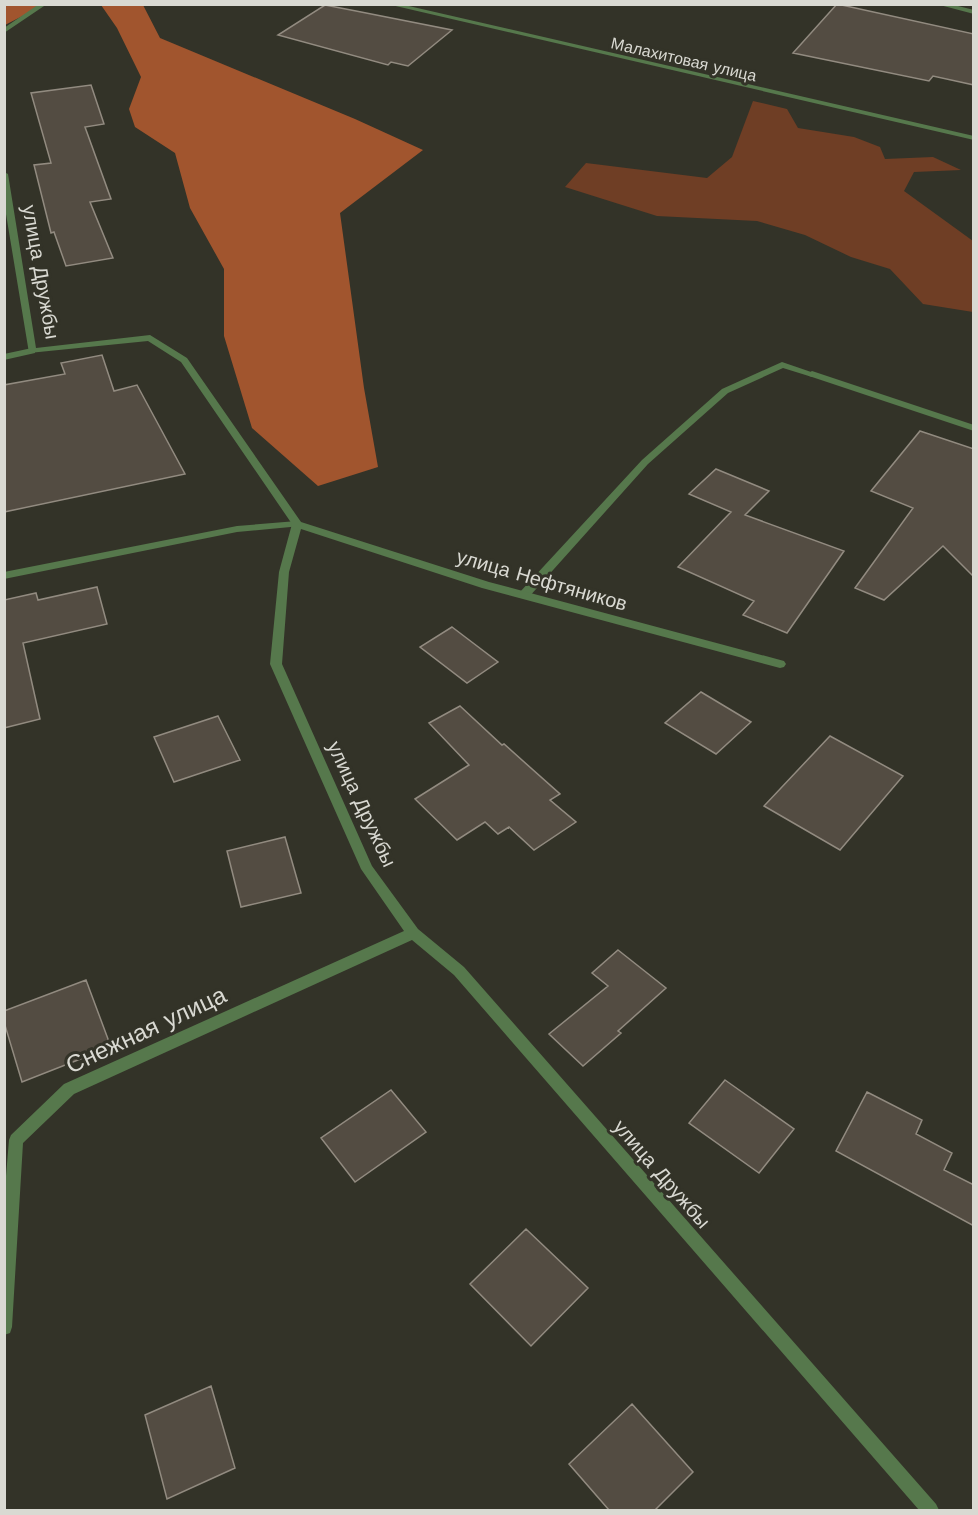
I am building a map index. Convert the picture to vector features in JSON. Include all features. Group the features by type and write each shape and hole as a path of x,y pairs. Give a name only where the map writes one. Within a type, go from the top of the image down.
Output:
{"street":[{"path":"4,31 44,4"},
{"name":"Малахитовая улица","path":"390,4 974,138"},
{"path":"939,4 974,12"},
{"name":"улица Дружбы","path":"4,174 32,351 150,338 184,360 297,524 284,572 276,664 368,869 413,933 459,971 930,1510"},
{"path":"4,357 32,351"},
{"path":"524,595 645,462 725,391 782,365 974,428"},
{"path":"4,576 237,529 297,524"},
{"name":"улица Нефтяников","path":"297,524 524,595 780,664"},
{"name":"Снежная улица","path":"4,1327 16,1140 54,1103 69,1089 413,933"}],"shaded area":[{"path":"5,5 44,5 5,25"},
{"path":"101,5 143,5 160,38 355,119 423,150 340,213 364,388 378,467 318,486 252,428 224,336 224,269 190,208 175,153 135,127 129,109 141,77 117,28"},
{"path":"753,101 787,109 798,128 854,137 880,147 885,159 933,157 961,170 914,172 904,191 973,241 973,312 923,304 890,269 851,257 805,235 757,221 657,216 565,187 586,163 707,178 732,157"}],"building":[{"path":"837,4 974,34 974,85 933,76 929,81 793,53"},
{"path":"325,5 452,30 408,66 391,62 388,65 278,35"},
{"path":"91,85 104,124 85,127 111,199 90,202 113,258 66,266 54,232 51,233 34,165 51,163 31,93"},
{"path":"102,355 114,391 137,385 185,474 4,512 4,385 65,374 61,363"},
{"path":"920,431 974,449 974,577 943,546 884,600 855,588 913,508 871,491"},
{"path":"716,469 769,491 745,515 844,551 787,633 743,615 754,601 678,567 731,512 689,494"},
{"path":"97,587 107,624 23,643 40,719 4,728 4,600 36,593 38,600"},
{"path":"452,627 498,662 467,683 420,647"},
{"path":"701,692 751,722 716,754 665,723"},
{"path":"460,706 560,794 550,800 576,822 534,850 509,827 498,834 485,822 457,840 415,799 469,765 429,723"},
{"path":"218,716 240,760 174,782 154,737"},
{"path":"830,736 903,776 840,850 764,806"},
{"path":"285,837 301,893 241,907 227,851"},
{"path":"618,950 666,988 618,1031 621,1033 583,1066 549,1034 608,986 592,973"},
{"path":"86,980 111,1047 22,1082 4,1022 4,1011"},
{"path":"725,1080 794,1129 759,1173 689,1123"},
{"path":"391,1090 426,1132 355,1182 321,1138"},
{"path":"867,1092 922,1120 916,1134 952,1153 944,1170 974,1185 974,1226 836,1151"},
{"path":"526,1229 588,1288 531,1346 470,1284"},
{"path":"211,1386 235,1468 167,1499 145,1415"},
{"path":"632,1404 693,1472 655,1510 609,1510 569,1464"}]}
